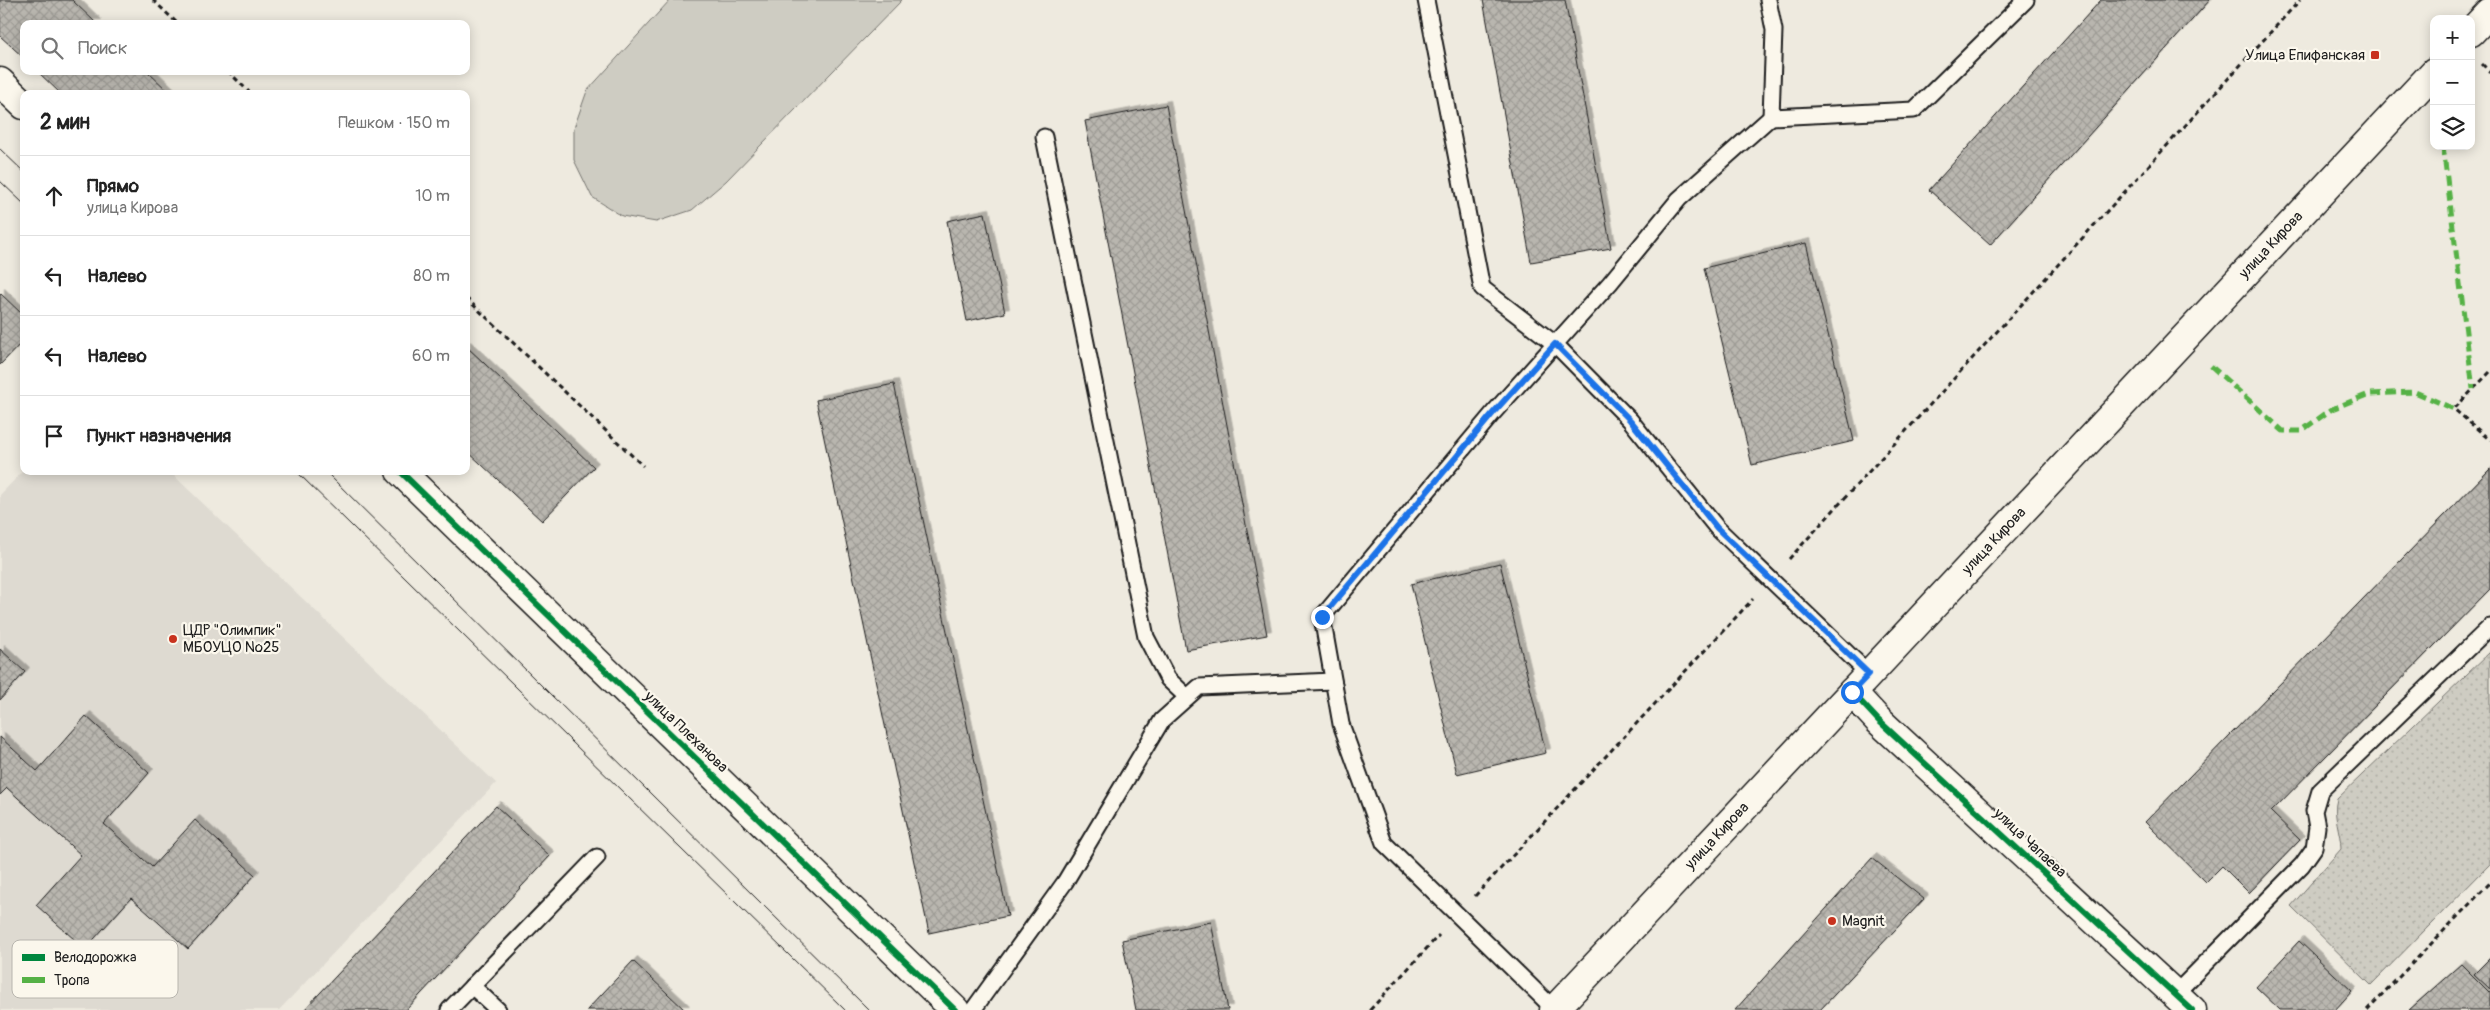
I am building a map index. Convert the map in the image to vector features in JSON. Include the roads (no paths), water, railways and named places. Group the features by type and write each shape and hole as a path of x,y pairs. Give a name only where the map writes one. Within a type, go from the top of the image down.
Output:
{"main road":[{"path":"2475,28 2490,12"},
{"name":"улица Кирова","path":"1554,1010 2430,76"},
{"path":"0,82 20,101"},
{"name":"улица Плеханова","path":"404,475 955,1010"},
{"name":"улица Чапаева","path":"1860,683 1878,720 2183,1002"}],"lane":[{"path":"1426,0 1482,288 1555,344 1630,420 1717,528 1771,580 1860,683"},
{"path":"1768,0 1774,30 1771,117"},
{"path":"1554,1010 1384,842 1341,724 1322,617 1494,412 1610,283 1679,199 1771,117 1914,110 2026,0"},
{"path":"1044,137 1146,637 1168,679 1187,697"},
{"path":"2183,1002 2302,865 2314,848 2317,827 2314,811 2320,791 2490,627"},
{"path":"973,1010 1065,882 1162,720 1187,697 1199,687 1333,680"},
{"path":"449,1010 597,857"},
{"path":"472,986 498,1010"}],"tram line":[{"path":"0,149 20,168"},
{"path":"0,181 20,200"},
{"path":"300,475 845,1010"},
{"path":"329,475 869,1010"}],"place":[{"name":"Улица Епифанская","path":"2375,55"},
{"name":"ЦДР \"Олимпик\" МБОУЦО №25","path":"173,639"},
{"name":"Magnit","path":"1832,921"}]}
